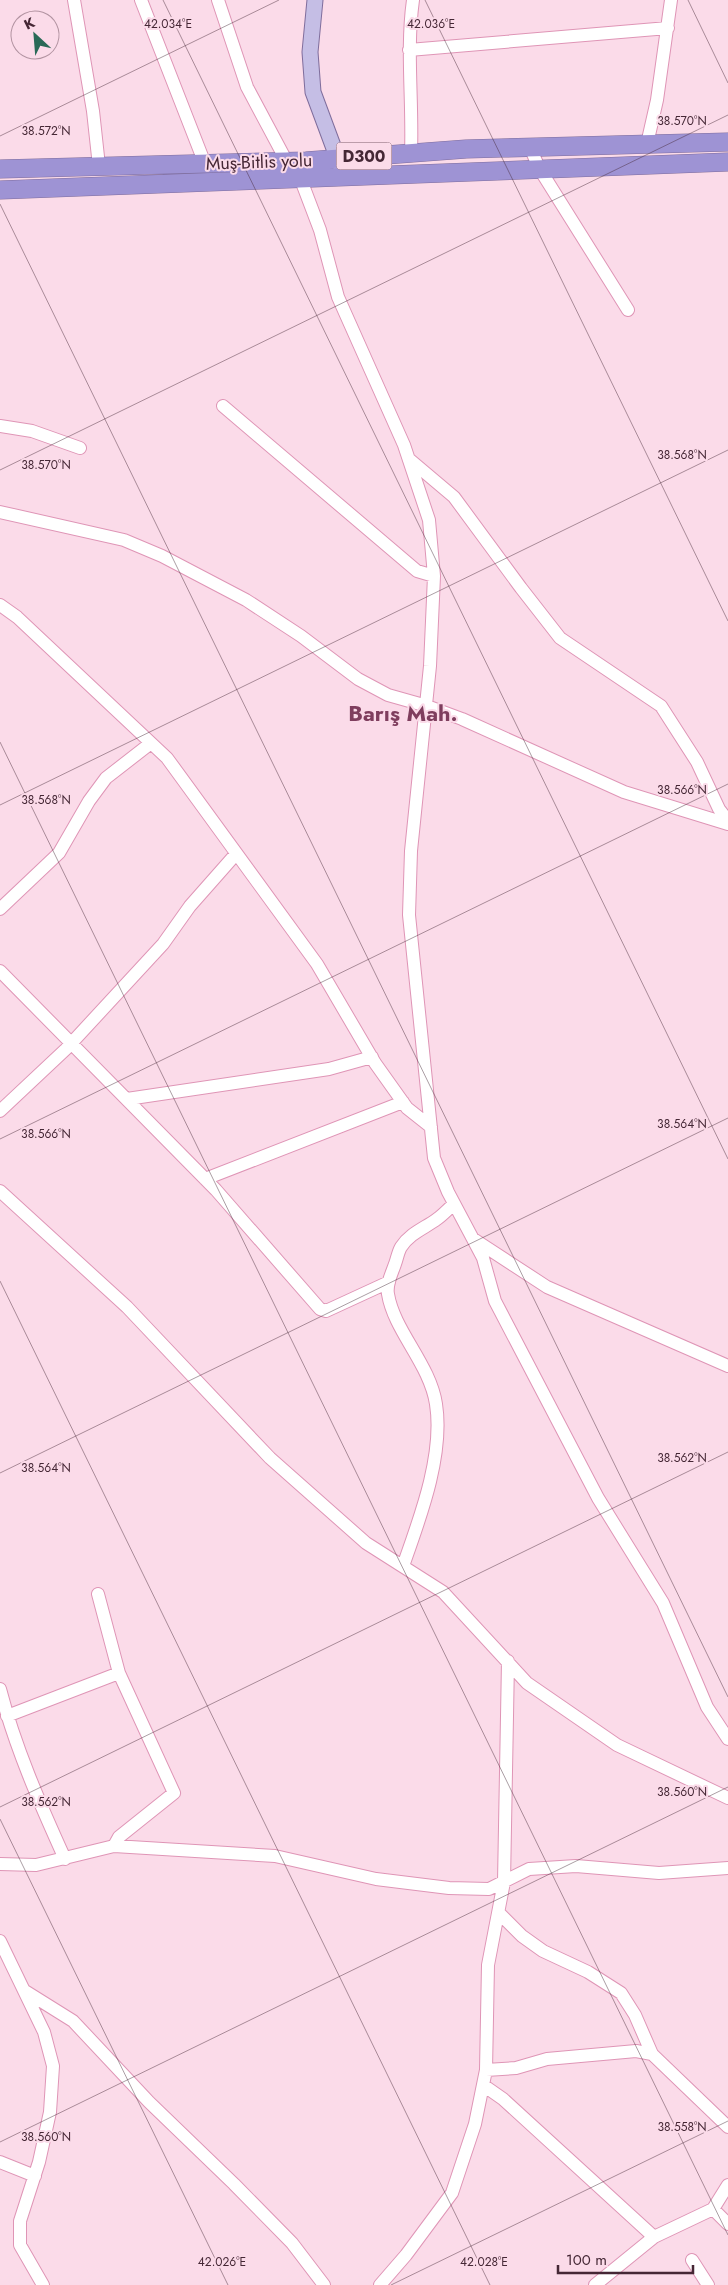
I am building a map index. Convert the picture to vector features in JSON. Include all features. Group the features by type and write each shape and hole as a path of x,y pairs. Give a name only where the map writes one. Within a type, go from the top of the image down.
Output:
{"highway":[{"name":"Muş-Bitlis yolu","path":"0,169 287,162 530,147 728,142"},
{"name":"Muş-Bitlis yolu","path":"0,190 301,180 539,168 728,162"}],"main road":[{"path":"315,0 310,52 314,92 345,178"}],"street":[{"path":"74,0 90,90 99,166"},
{"path":"141,0 205,164"},
{"path":"218,0 247,87 287,162"},
{"path":"411,153 410,50 413,0"},
{"path":"647,144 657,100 671,0"},
{"path":"410,50 668,28"},
{"path":"530,147 539,168 628,310"},
{"path":"306,161 301,180 320,230 338,297 408,459 430,520 434,576 430,666 411,850 409,915 434,1158 454,1204 483,1258 496,1301 504,1319 598,1498 663,1603 707,1707 728,1739"},
{"path":"223,406 417,571 434,576"},
{"path":"0,426 32,431 80,448"},
{"path":"408,459 454,497 560,638 661,706 697,762 719,809 728,823"},
{"path":"0,512 124,540 162,556 246,600 301,636 358,679 388,695 427,706 624,792 728,823"},
{"path":"0,605 17,617 167,758 235,854 317,964 372,1057 407,1108 431,1127"},
{"path":"0,909 59,853 89,801 106,778 151,743"},
{"path":"0,1111 71,1044 163,944 190,906 235,854"},
{"path":"0,971 206,1179 320,1309 326,1312 389,1282"},
{"path":"127,1099 329,1069 372,1057"},
{"path":"206,1179 403,1102"},
{"path":"0,1191 127,1307 270,1458 366,1542 444,1592 527,1683 617,1745 728,1798"},
{"path":"403,1566 418,1522 437,1450 439,1429 436,1402 430,1380 398,1321 388,1293 389,1282 401,1247 412,1235 438,1218 454,1204"},
{"path":"473,1239 547,1287 728,1366"},
{"path":"98,1594 119,1673 174,1793 119,1837 114,1846"},
{"path":"380,2285 406,2255 452,2193 474,2124 483,2085 486,2070 488,1965 504,1882 508,1661"},
{"path":"7,1716 119,1673"},
{"path":"0,1689 7,1716 44,1812 65,1859"},
{"path":"0,1864 36,1865 114,1846 275,1856 376,1879 450,1888 489,1889 529,1869 576,1866 659,1873 728,1868"},
{"path":"499,1914 522,1936 543,1951 588,1972 621,1993 635,2015 652,2054 728,2127"},
{"path":"0,1941 26,1991 44,2032 53,2066 50,2112 35,2176 20,2221 20,2245 43,2285"},
{"path":"26,1991 73,2021 149,2102 292,2243 324,2285"},
{"path":"486,2070 516,2068 547,2059 636,2051 652,2054"},
{"path":"483,2085 503,2099 654,2237"},
{"path":"0,2162 35,2176"},
{"path":"595,2285 654,2237 713,2209 728,2185"},
{"path":"713,2209 728,2224"},
{"path":"692,2260 708,2285"}],"district":[{"name":"Barış Mah.","path":"403,713"}]}
